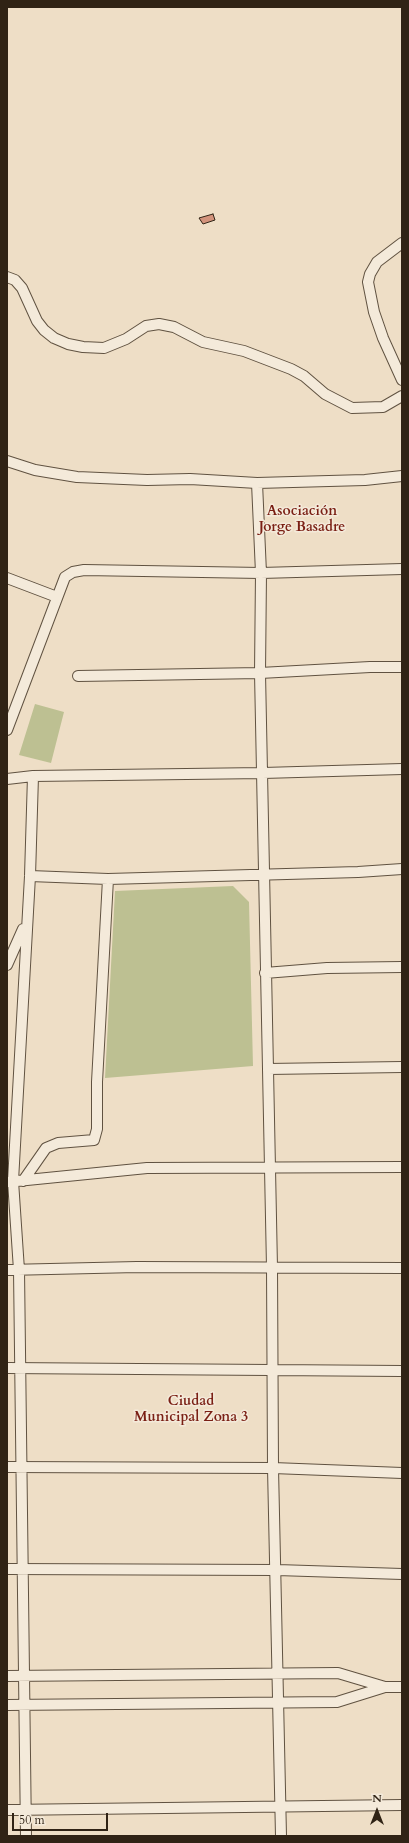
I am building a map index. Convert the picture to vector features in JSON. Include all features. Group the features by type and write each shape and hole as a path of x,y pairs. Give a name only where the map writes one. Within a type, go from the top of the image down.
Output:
{"street":[{"path":"402,243 377,262 370,274 368,282 374,312 383,338 402,380"},
{"path":"7,277 15,280 22,288 37,321 44,330 54,338 68,344 83,347 104,348 126,339 146,326 159,324 174,328 203,342 244,351 291,370 304,376 325,394 352,408 383,407 402,396"},
{"path":"7,461 35,470 77,477 257,483 365,480 402,476"},
{"path":"257,483 260,573 260,673 274,1369 274,1468 281,1836"},
{"path":"7,730 65,577 73,572 84,570 260,573 402,569"},
{"path":"7,578 57,597"},
{"path":"78,676 260,673 370,667 402,667"},
{"path":"7,779 33,776 263,774 402,769"},
{"path":"26,1836 19,1270 14,1181 26,921 30,876 33,776"},
{"path":"30,876 108,878 358,872 402,869"},
{"path":"14,1181 46,1148 58,1143 94,1140 97,1129 97,1082 108,878"},
{"path":"7,965 26,921"},
{"path":"265,973 327,968 402,967"},
{"path":"268,1069 402,1067"},
{"path":"14,1181 148,1168 402,1166"},
{"path":"7,1270 137,1267 402,1268"},
{"path":"7,1368 402,1371"},
{"path":"7,1467 274,1468 402,1473"},
{"path":"7,1569 167,1571 277,1570 402,1574"},
{"path":"7,1676 279,1673 338,1674 385,1687 402,1687"},
{"path":"7,1705 338,1702 385,1687"},
{"path":"7,1810 402,1805"}],"green space":[{"path":"35,704 64,712 51,763 19,755"},
{"path":"233,886 249,902 253,1066 105,1078 115,891"}],"building":[{"path":"213,214 215,220 203,224 199,218"}],"district":[{"name":"Asociación Jorge Basadre","path":"302,520"},
{"name":"Ciudad Municipal Zona 3","path":"191,1410"}]}
